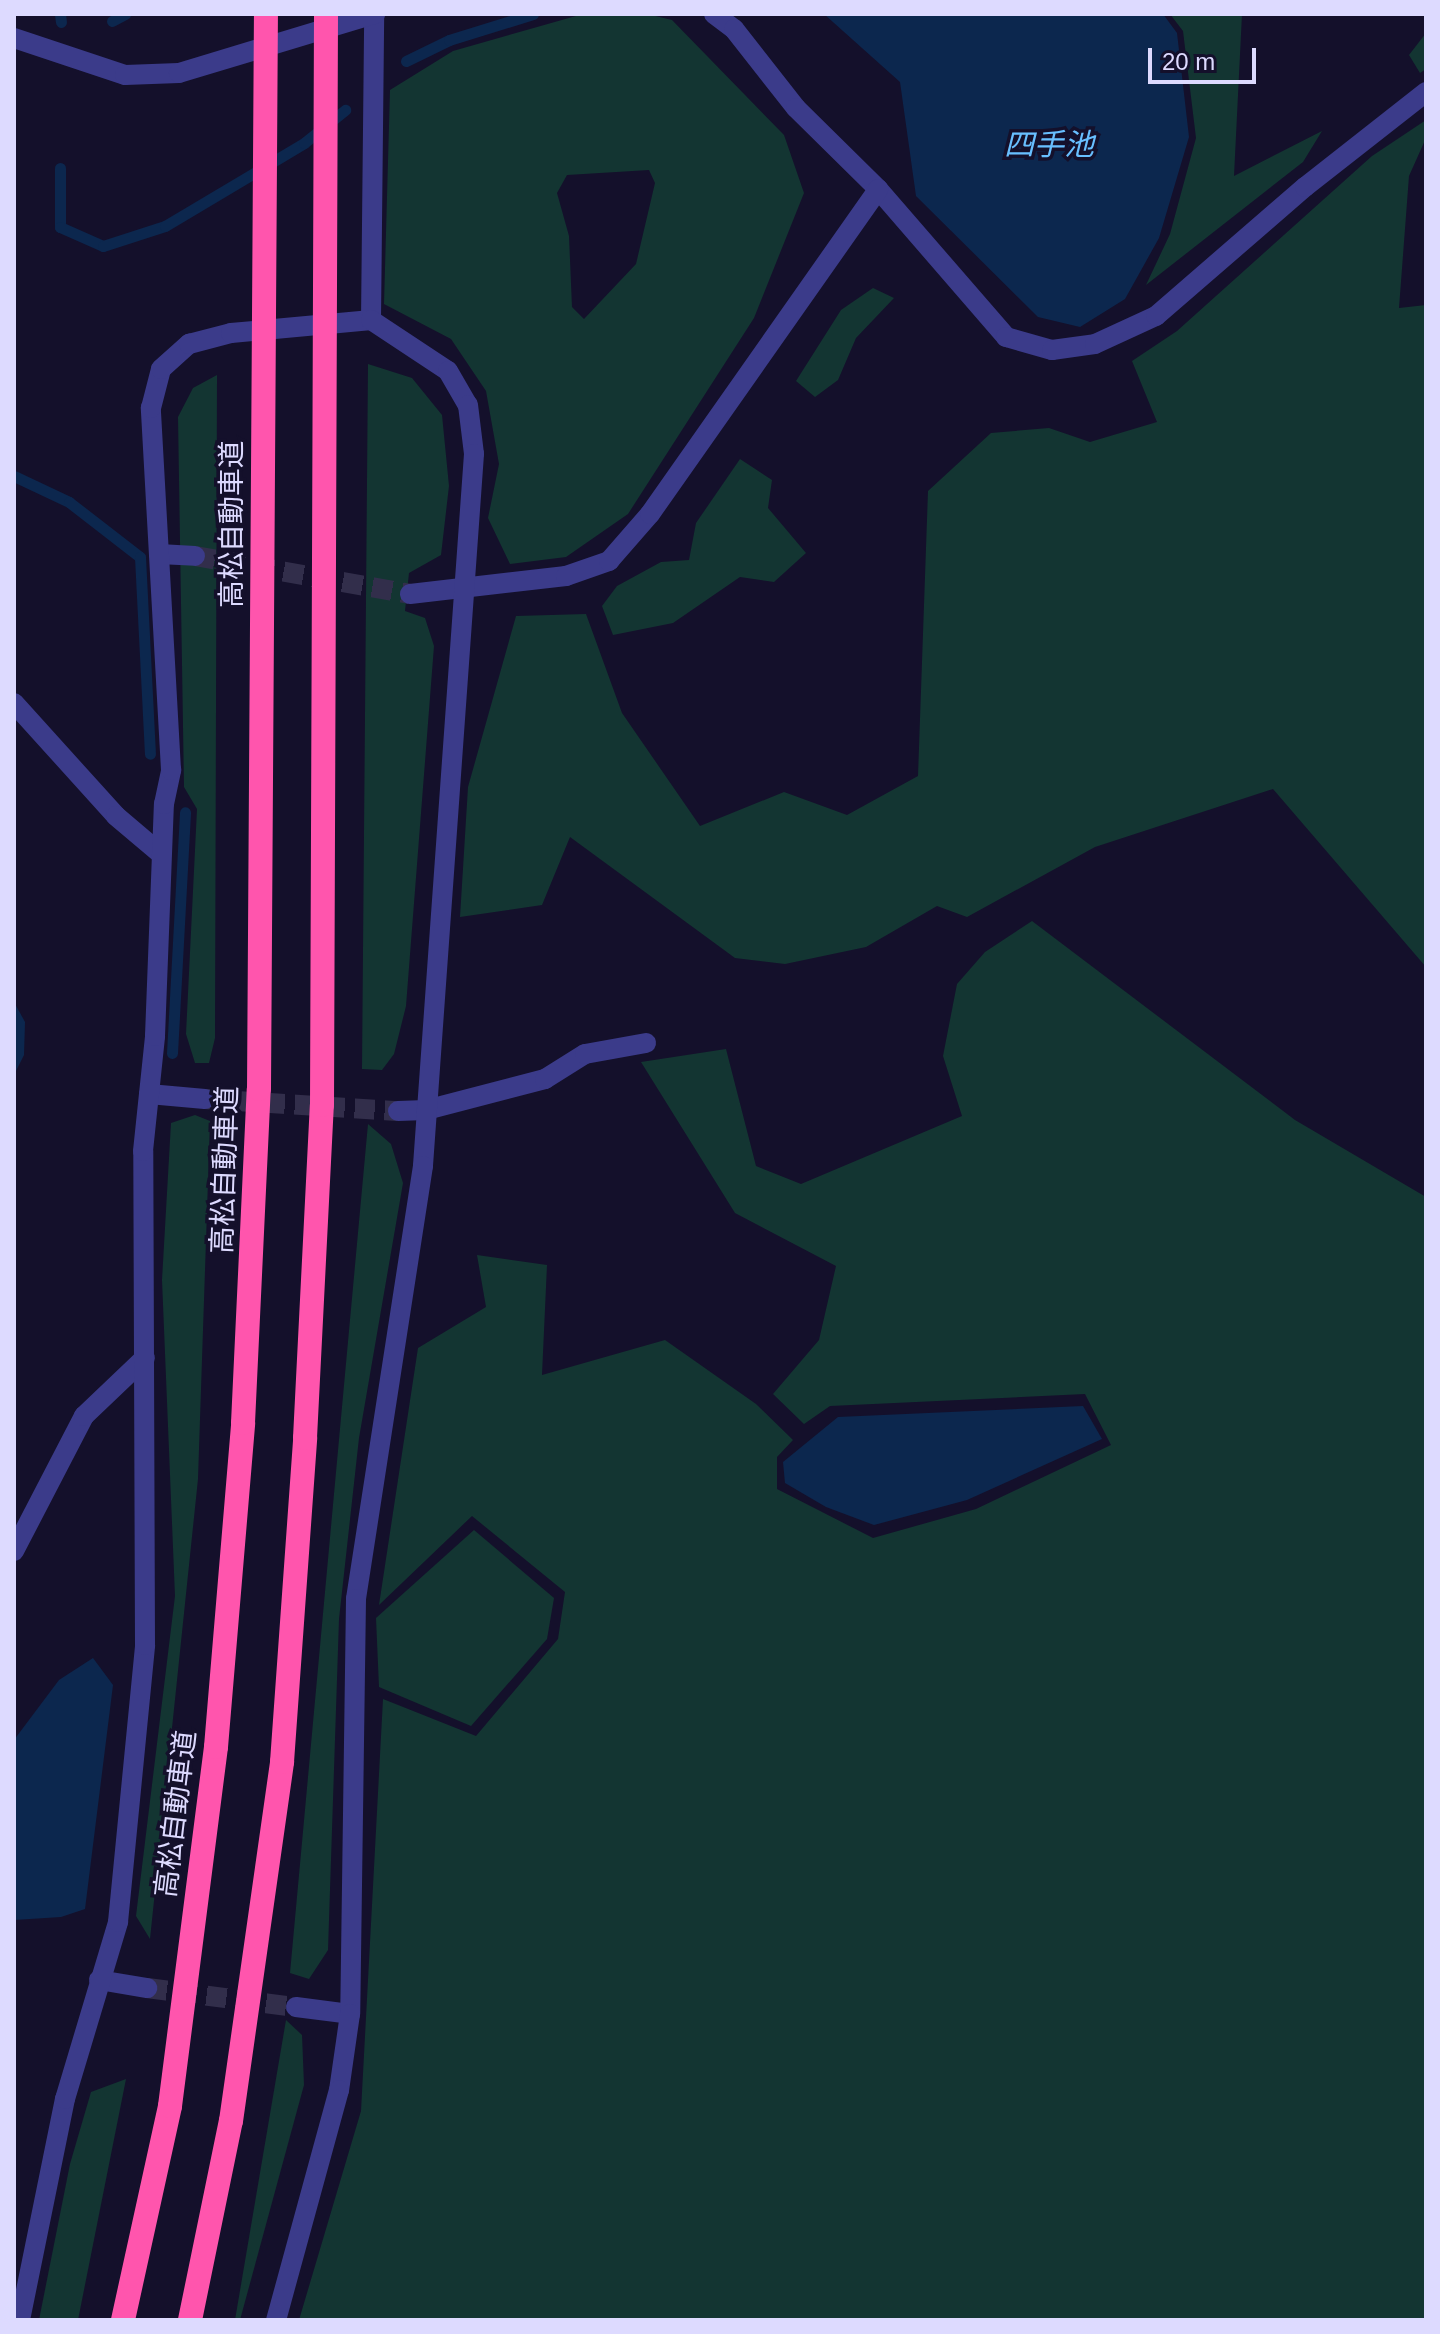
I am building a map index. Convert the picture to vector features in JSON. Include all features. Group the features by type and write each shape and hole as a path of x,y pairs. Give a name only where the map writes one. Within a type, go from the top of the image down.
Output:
{"highway":[{"name":"高松自動車道","path":"123,2320 170,2106 216,1747 243,1423 259,1089 261,363 266,14"},
{"path":"190,2320 231,2121 282,1762 305,1438 322,1105 326,14"}],"street":[{"path":"14,38 125,75 179,73 374,14 371,320"},
{"path":"714,14 734,29 796,108 878,189 1006,337 1052,350 1095,344 1156,316 1305,187 1426,92"},
{"path":"410,594 566,576 609,561 650,514 878,189"},
{"path":"20,2320 65,2099 118,1922 145,1645 143,1151 149,1094 161,854 171,770 151,408 161,369 189,344 231,333 371,320 448,371 468,405 474,454 462,586 423,1166 356,1599 350,2014 339,2090 276,2320"},
{"path":"159,554 195,556"},
{"path":"14,703 116,816 161,854"},
{"path":"398,1111 426,1110 545,1079 585,1054 646,1043"},
{"path":"149,1094 205,1099"},
{"path":"14,1551 84,1416 145,1358"},
{"path":"99,1980 147,1988"},
{"path":"296,2007 350,2014"}],"green space":[{"path":"583,14 647,14 672,20 784,135 804,193 754,318 628,514 566,557 510,564 488,518 499,464 486,391 451,339 384,304 390,90 453,51","holes":["649,170 655,183 636,264 584,319 572,307 569,236 557,193 567,175"]},
{"path":"1170,14 1242,14 1234,176 1322,131 1303,162 1146,285 1170,234 1196,138 1183,31"},
{"path":"1426,33 1426,69 1420,73 1409,55"},
{"path":"1426,120 1426,138 1409,176 1399,308 1426,305 1426,967 1273,789 1095,847 967,917 937,906 866,947 785,964 735,958 570,837 542,905 460,917 468,787 516,616 586,614 622,713 700,826 784,792 847,815 918,776 928,491 991,433 1049,428 1090,442 1157,422 1132,361 1177,331 1372,156"},
{"path":"873,288 894,298 856,338 838,380 815,397 796,381 841,310"},
{"path":"368,364 412,378 442,415 449,486 441,555 409,573 405,611 425,618 434,646 406,1006 394,1054 382,1070 362,1069"},
{"path":"217,375 215,1038 209,1063 195,1063 186,1034 197,809 184,787 178,417 193,388"},
{"path":"740,459 772,480 768,508 806,553 774,582 740,577 673,623 613,635 602,606 617,586 661,562 689,560 696,523"},
{"path":"1032,921 1295,1120 1426,1197 1426,2320 299,2320 361,2111 383,1699 476,1736 558,1639 565,1592 472,1516 379,1605 418,1348 486,1307 477,1255 547,1265 542,1375 665,1340 756,1404 793,1440 777,1457 777,1489 873,1538 976,1509 1111,1445 1085,1394 830,1406 804,1424 773,1394 819,1340 836,1266 735,1213 641,1062 726,1049 756,1166 801,1184 962,1116 943,1056 957,984 985,952"},
{"path":"195,1115 210,1121 198,1479 150,1939 136,1916 175,1596 162,1280 171,1123"},
{"path":"368,1124 391,1144 403,1183 359,1438 339,1619 328,1950 309,1979 290,1973"},
{"path":"474,1530 554,1598 547,1639 471,1726 379,1687 376,1618"},
{"path":"286,2020 302,2035 304,2085 240,2320 235,2320"},
{"path":"126,2079 78,2320 39,2320 70,2164 91,2092"}],"water":[{"name":"四手池","path":"824,14 1163,14 1177,33 1189,137 1159,238 1125,299 1080,327 1038,317 916,196 900,82"},
{"path":"14,1002 25,1022 24,1055 14,1075"},
{"path":"1083,1406 1102,1439 967,1500 874,1525 826,1507 785,1483 783,1462 838,1417"},
{"path":"93,1658 113,1685 85,1909 61,1917 14,1920 14,1740 59,1680"}],"waterway":[{"path":"60,14 61,22"},
{"path":"112,21 125,14"},
{"path":"406,61 449,40 533,14"},
{"path":"60,168 60,227 103,246 165,226 304,143 345,110"},
{"path":"14,476 69,502 140,557 150,754"},
{"path":"172,1053 185,812"}],"tunnel":[{"path":"195,556 410,594"},
{"path":"205,1099 398,1111"},
{"path":"147,1988 296,2007"}]}
